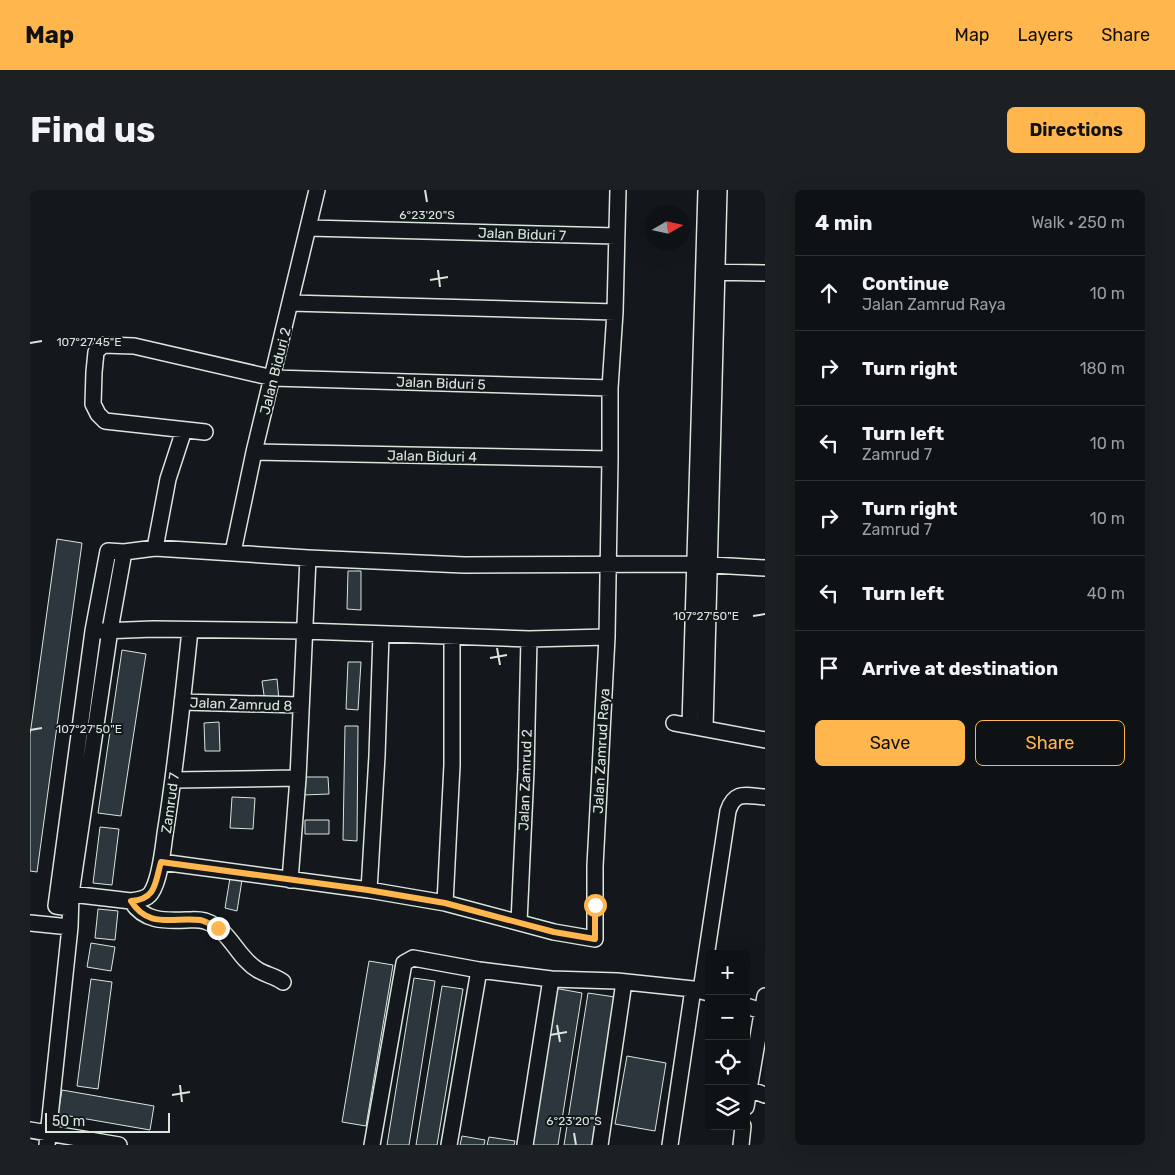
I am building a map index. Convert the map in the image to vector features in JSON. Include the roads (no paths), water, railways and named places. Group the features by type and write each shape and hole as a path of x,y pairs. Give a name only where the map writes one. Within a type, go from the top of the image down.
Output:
{"street":[{"name":"Jalan Biduri 2","path":"233,552 254,452 317,190"},
{"name":"Jalan Zamrud Raya","path":"519,922 554,932 595,939 595,866 607,637 610,388 615,312 618,190"},
{"path":"690,725 702,584 704,536 712,215 706,190"},
{"path":"712,215 719,190"},
{"name":"Jalan Biduri 7","path":"309,228 616,236"},
{"path":"711,272 765,273"},
{"path":"291,302 615,312"},
{"name":"Jalan Biduri 5","path":"205,432 105,421 98,414 93,404 96,352 103,345 134,346 273,378 610,388"},
{"path":"155,548 168,479 184,430"},
{"name":"Jalan Biduri 4","path":"254,452 610,459"},
{"path":"283,982 258,970 246,959 232,941 218,928 207,922 150,918 136,910 131,901 71,901 56,906 93,631 108,551 124,552 155,548 308,558 464,565 609,564 765,568"},
{"path":"48,1139 70,927 71,901 110,630 124,552"},
{"path":"290,880 298,778 308,558"},
{"path":"702,584 705,728"},
{"name":"Zamrud 7","path":"131,901 141,900 149,896 153,890 161,862 174,780 190,630"},
{"path":"93,631 304,631 529,639 607,637"},
{"path":"368,890 377,756 381,634"},
{"path":"445,903 452,765 452,636"},
{"name":"Jalan Zamrud 2","path":"519,922 526,770 529,639"},
{"name":"Jalan Zamrud 8","path":"182,702 300,705"},
{"path":"674,723 765,740"},
{"path":"174,780 298,778"},
{"path":"670,1145 701,991 730,806 736,798 744,796 765,797"},
{"path":"161,862 368,890 445,903 519,922"},
{"path":"30,923 70,927"},
{"path":"372,1145 404,963 412,958 479,970 550,978 624,982 701,991"},
{"path":"449,1145 479,970"},
{"path":"525,1145 550,978"},
{"path":"600,1145 624,982"},
{"path":"750,1006 764,1007 750,1085"},
{"path":"750,1090 765,1095"},
{"path":"30,1130 48,1139 119,1145"},
{"path":"740,1145 742,1130"}]}
